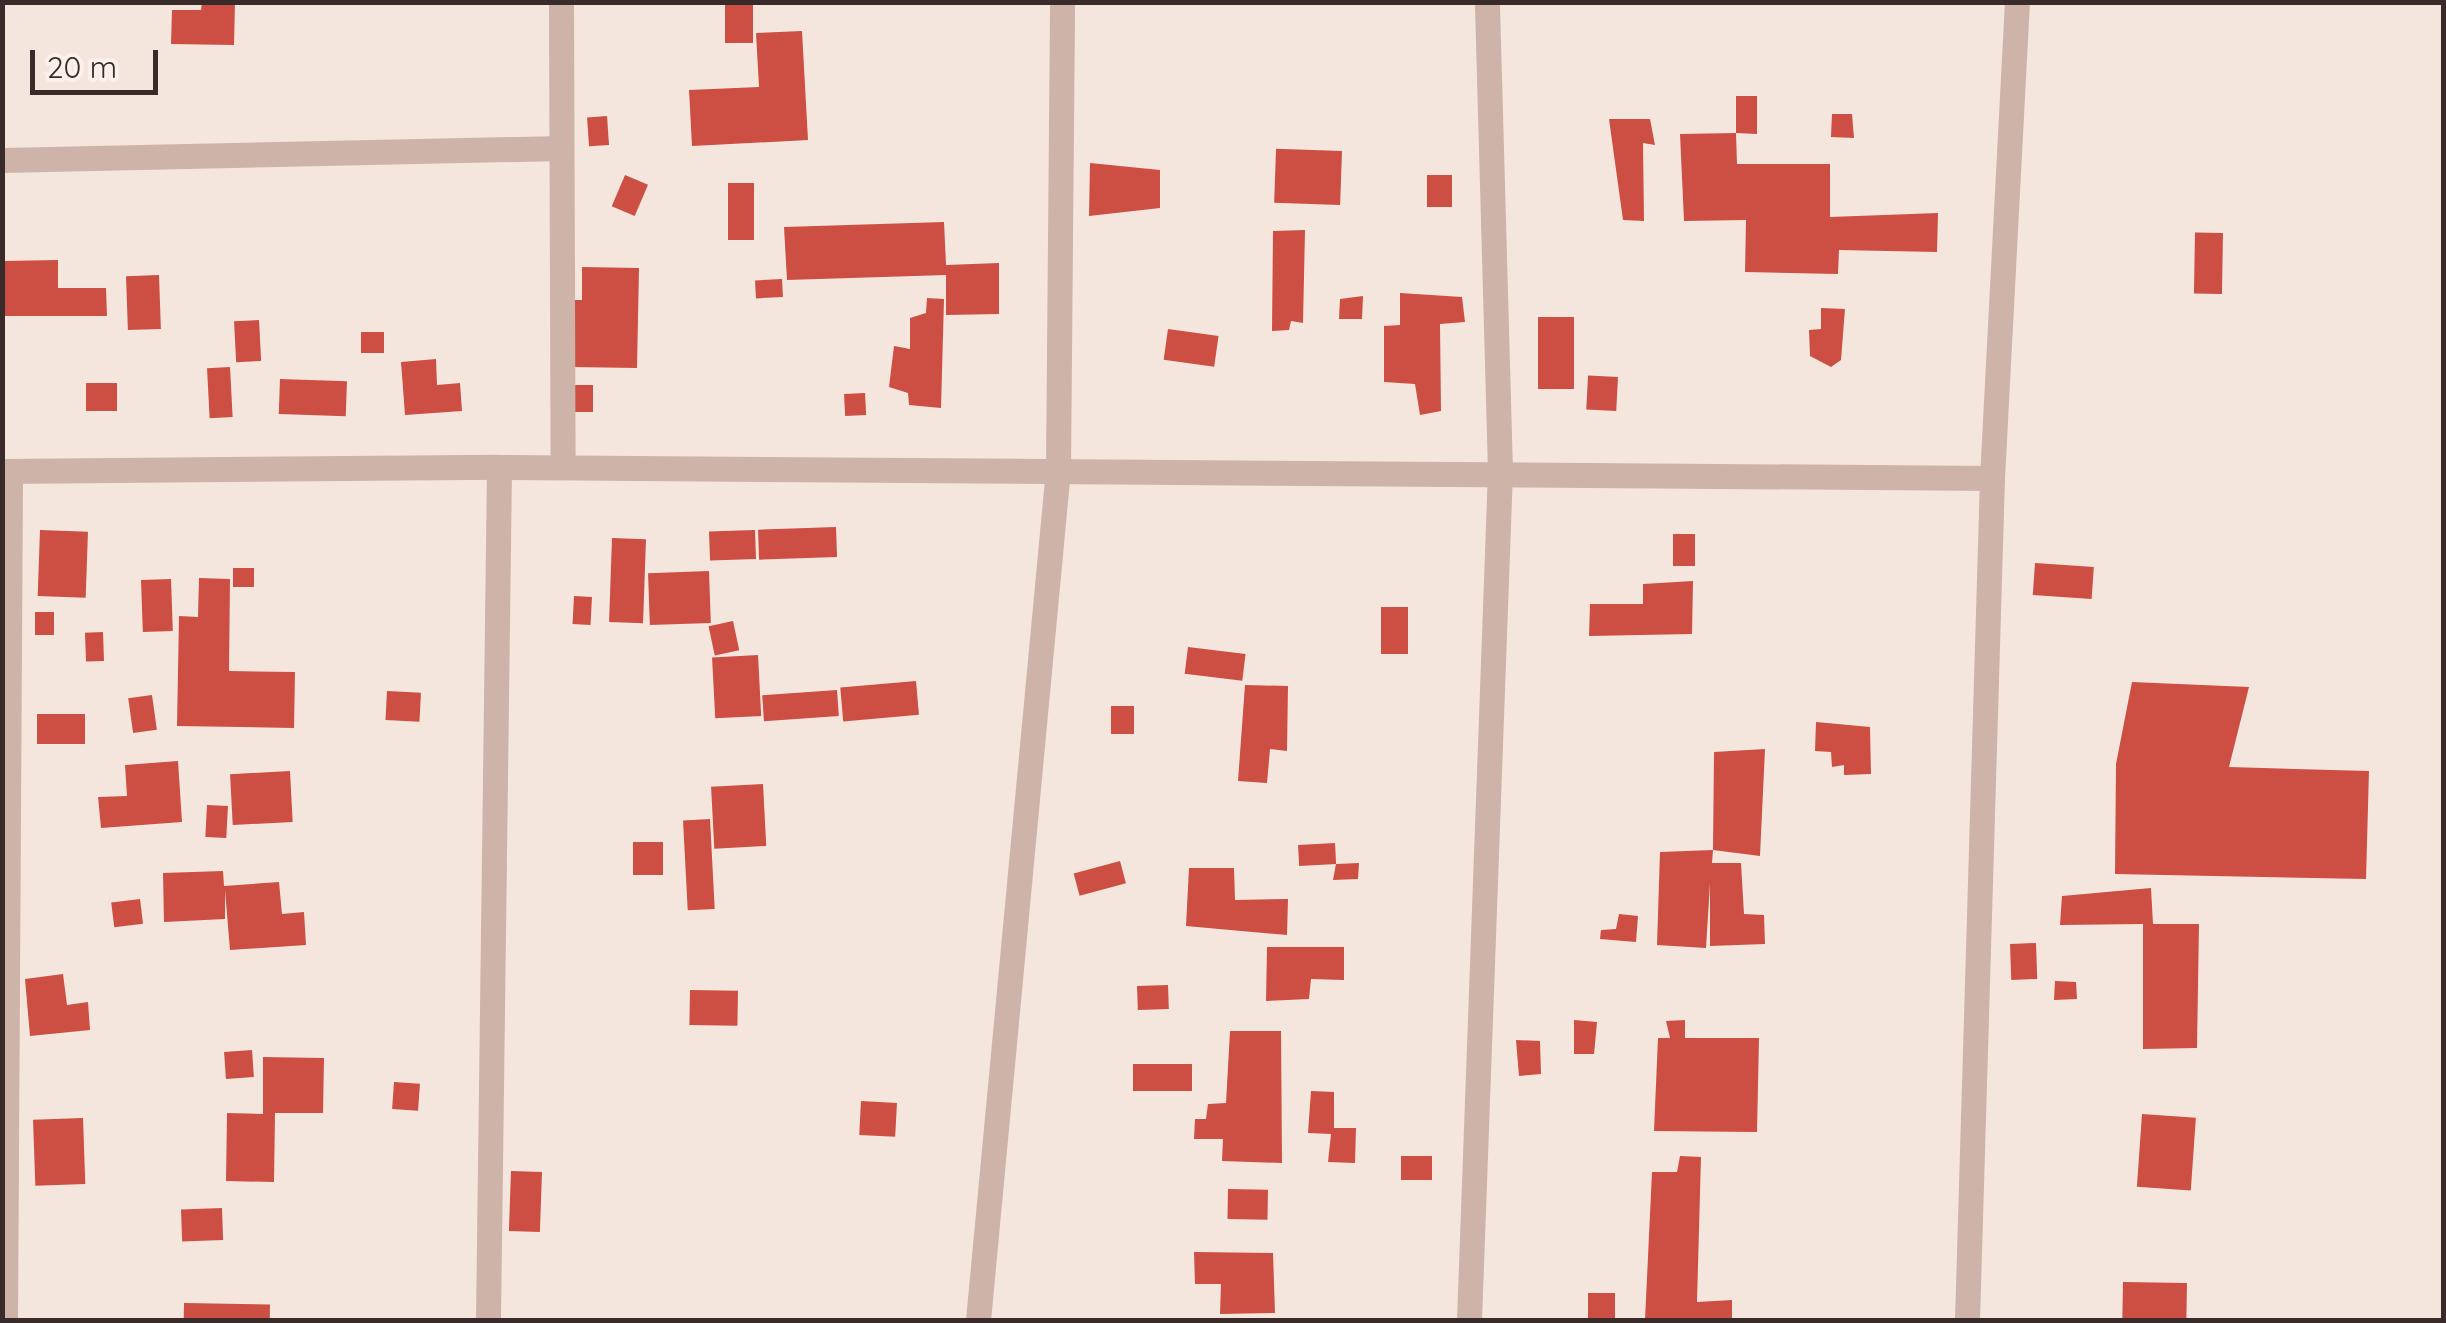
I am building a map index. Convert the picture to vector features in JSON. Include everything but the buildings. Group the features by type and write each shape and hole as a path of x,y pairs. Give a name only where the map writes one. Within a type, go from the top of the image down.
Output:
{"street":[{"path":"561,2 563,467"},
{"path":"978,1320 1058,469 1062,2"},
{"path":"1469,1320 1500,471 1487,2"},
{"path":"1966,1320 1992,478 2017,2"},
{"path":"2,160 562,148"},
{"path":"488,1320 500,467"},
{"path":"6,1320 6,471 563,467 1500,471 1992,478"}]}
